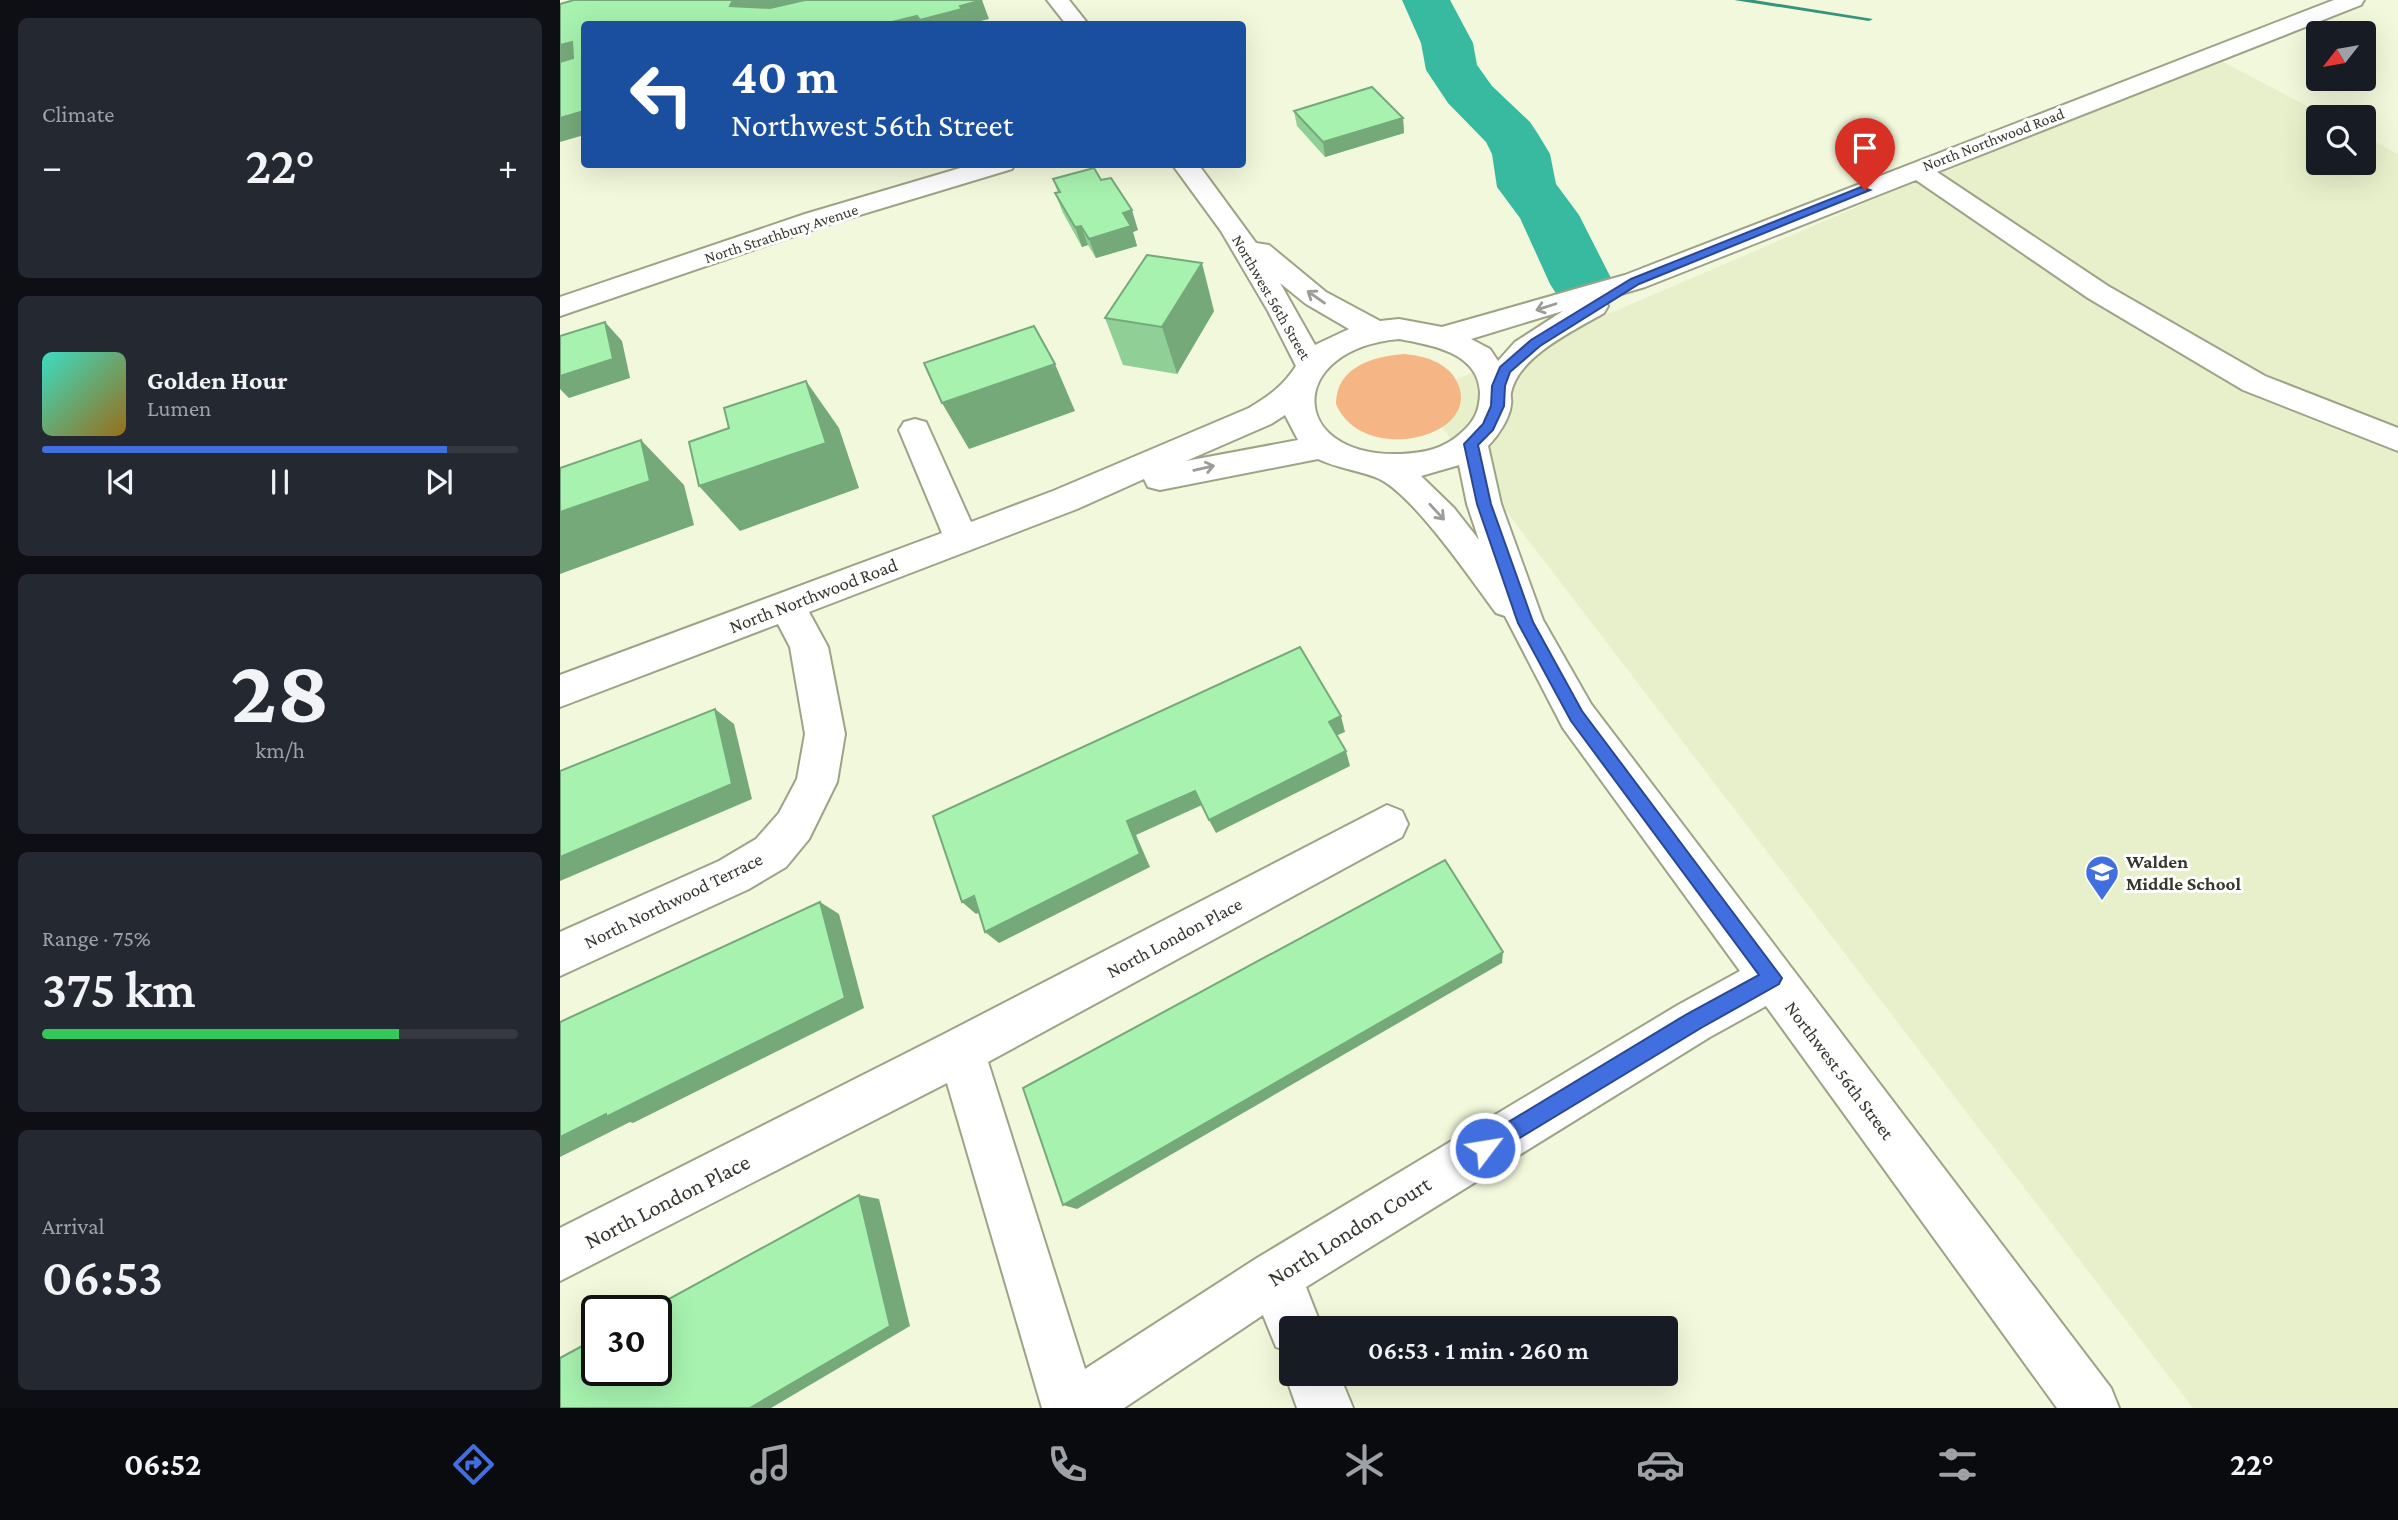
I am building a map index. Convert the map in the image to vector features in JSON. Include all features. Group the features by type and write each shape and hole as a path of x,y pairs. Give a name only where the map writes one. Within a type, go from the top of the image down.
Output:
{"street":[{"path":"1058,0 1075,21"},
{"name":"North Northwood Road","path":"1446,335 1635,281 2353,0"},
{"name":"North Strathbury Avenue","path":"560,307 814,220 990,168"},
{"name":"Northwest 56th Street","path":"1187,168 1233,229 1283,311 1305,376"},
{"path":"1916,169 2098,292 2254,383 2398,440"},
{"name":"Northwest 56th Street","path":"1233,229 1316,298 1375,331"},
{"name":"North Northwood Road","path":"1499,386 1504,370 1517,356 1635,281"},
{"path":"1423,330 1446,335 1480,356 1489,365 1499,386 1498,406 1489,427 1471,444 1447,457 1417,466 1386,467 1352,461 1324,446 1306,428 1298,408 1305,376 1339,344 1375,331 1423,330"},
{"name":"North Northwood Road","path":"560,691 1065,500 1260,416 1285,400 1305,376"},
{"path":"915,430 961,538"},
{"name":"Northwest 56th Street","path":"1471,444 1484,504 1526,623 1577,716 2091,1408"},
{"name":"North Northwood Road","path":"1065,500 1212,466 1324,446"},
{"name":"Northwest 56th Street","path":"1386,467 1418,492 1442,517 1526,623"},
{"name":"North Northwood Terrace","path":"560,954 734,875 771,853 793,826 817,782 825,734 809,647 787,605"},
{"name":"North London Place","path":"560,1255 961,1051 1387,824"},
{"name":"North London Court","path":"1073,1408 1275,1276 1694,1021 1772,978"},
{"path":"961,1051 1073,1408"},
{"path":"1275,1276 1290,1316"},
{"path":"1317,1386 1325,1408"}],"shaded area":[{"name":"Walden Middle School","path":"2210,55 2306,105 2306,175 2376,175 2376,142 2398,154 2398,1408 2193,1408 1418,396"},
{"path":"1405,354 1434,361 1452,374 1461,400 1454,416 1439,429 1418,437 1394,439 1370,435 1350,424 1336,404 1342,381 1349,372 1381,357"}],"building":[{"path":"574,0 733,0 730,6 770,8 805,0 982,0 960,6 962,9 920,20 917,16 896,21 581,21 581,112 560,118 560,62 573,58 572,42 560,45 560,4"},
{"path":"1372,87 1403,118 1323,142 1294,111"},
{"path":"1094,168 1101,180 1111,178 1132,210 1123,213 1131,226 1089,239 1081,226 1075,227 1055,193 1060,192 1053,179"},
{"path":"1147,255 1202,263 1162,327 1105,318"},
{"path":"605,322 613,359 560,376 560,336"},
{"path":"1034,326 1055,364 942,403 924,363"},
{"path":"806,381 826,443 699,486 689,442 729,428 724,408"},
{"path":"641,440 650,481 560,512 560,468"},
{"path":"1300,647 1341,716 1329,722 1346,751 1209,820 1195,791 1127,821 1140,854 985,932 974,896 962,902 933,816"},
{"path":"715,709 732,784 560,857 560,771"},
{"path":"1445,860 1503,952 1063,1205 1023,1088"},
{"path":"820,902 845,998 606,1117 606,1114 560,1137 560,1022"},
{"path":"859,1195 890,1326 750,1408 560,1408 560,1358 581,1347 581,1386 672,1386 672,1297"}],"waterway":[{"path":"1426,0 1447,43 1452,70 1464,81 1467,92 1510,134 1521,154 1527,187 1549,215 1582,284"},
{"path":"1738,0 1869,19"}],"place":[{"name":"Walden Middle School","path":"2102,902"}],"route":[{"path":"1485,1148 1694,1021 1772,978 1577,716 1526,623 1484,504 1471,444 1489,427 1498,406 1499,386 1504,370 1517,356 1536,343 1635,281 1865,190"}]}
